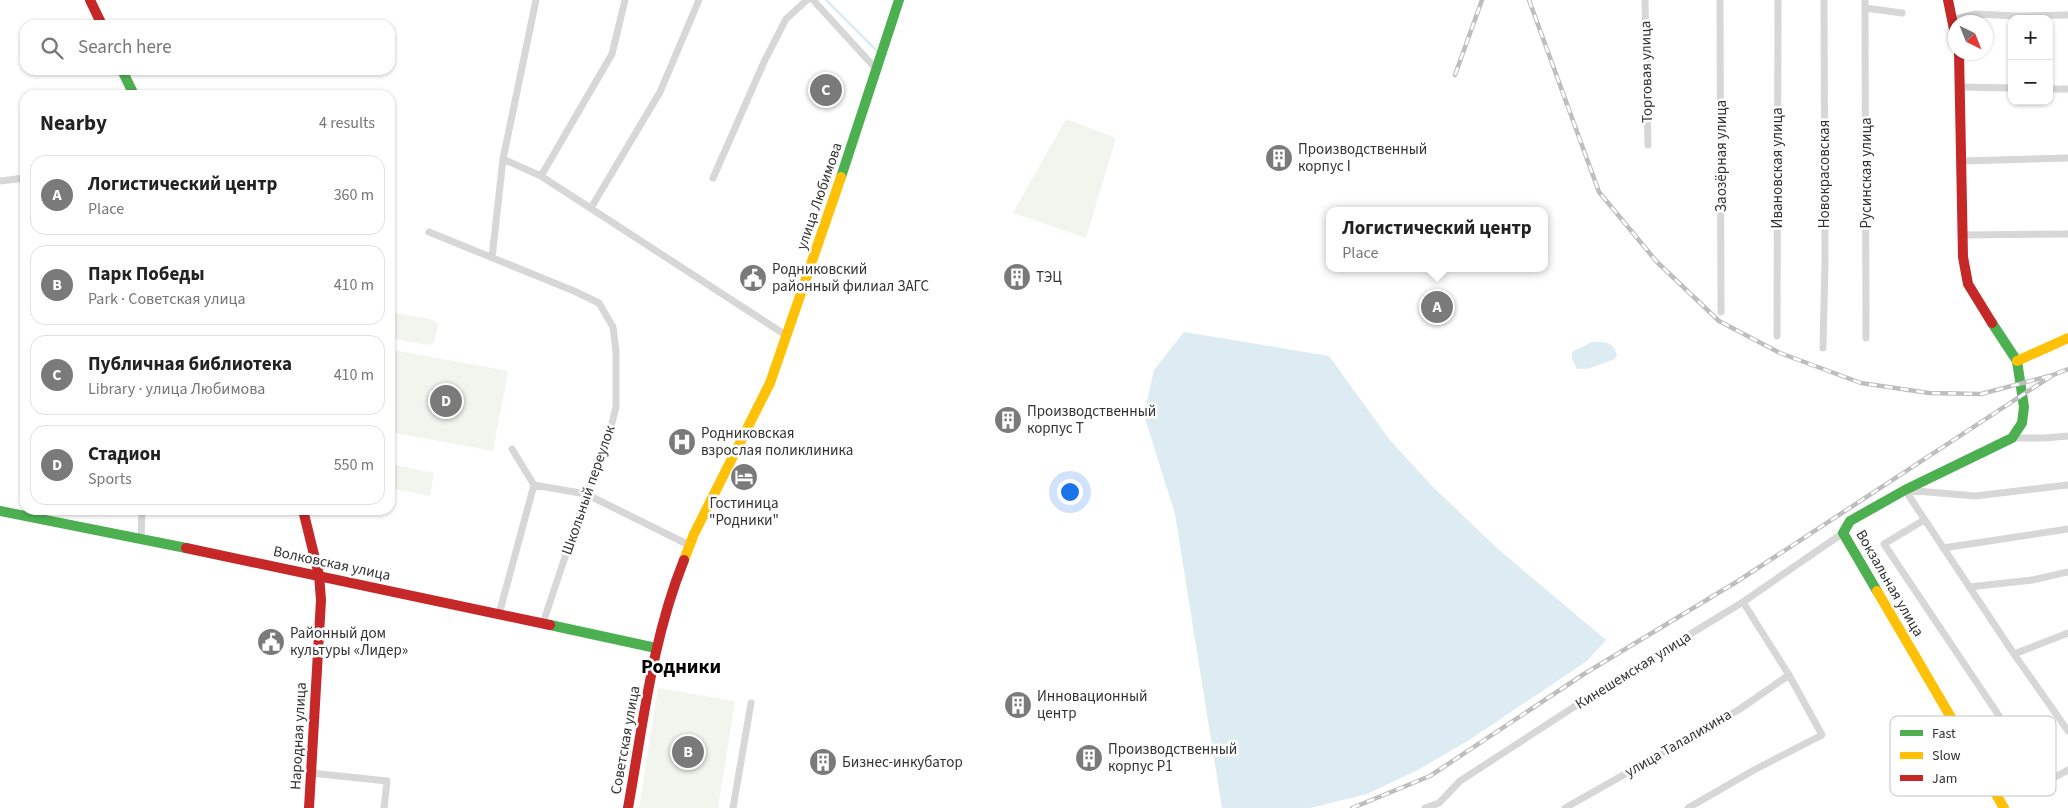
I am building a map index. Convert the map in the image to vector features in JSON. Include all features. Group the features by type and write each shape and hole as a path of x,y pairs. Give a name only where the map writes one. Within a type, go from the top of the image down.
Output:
{"main road":[{"path":"90,0 100,20"},
{"name":"улица Любимова","path":"656,648 674,584 689,545 770,384 900,0"},
{"path":"1948,0 1950,15"},
{"path":"1959,60 1963,257 1968,284 2017,361 2024,407 2022,423 2012,438"},
{"path":"124,75 132,90"},
{"path":"2017,361 2068,338"},
{"name":"Вокзальная улица","path":"1950,716 1843,532 1850,521 1905,490 2012,438"},
{"name":"Волковская улица","path":"0,510 20,512"},
{"name":"Волковская улица","path":"46,515 140,538 656,648"},
{"name":"Народная улица","path":"304,515 319,575 321,600 309,808"},
{"name":"Советская улица","path":"628,808 656,648"},
{"name":"Вокзальная улица","path":"1997,796 2004,808"}],"street":[{"path":"492,258 503,159 536,0"},
{"path":"541,176 612,54 625,0"},
{"path":"591,208 660,92 699,0"},
{"path":"713,178 764,62 786,19 807,0"},
{"path":"813,0 880,61"},
{"name":"Торговая улица","path":"1645,0 1648,145"},
{"name":"Заозёрная улица","path":"1720,0 1721,312"},
{"name":"Ивановская улица","path":"1777,336 1778,0"},
{"name":"Новокрасовская","path":"1823,348 1825,263 1824,0"},
{"name":"Русинская улица","path":"1865,0 1866,338"},
{"path":"1865,8 1902,13"},
{"path":"1972,15 2068,15"},
{"path":"1960,87 2008,88"},
{"path":"2053,89 2068,89"},
{"path":"1962,161 2068,158"},
{"path":"503,159 541,176 787,336"},
{"path":"0,181 20,179"},
{"name":"Школьный переулок","path":"429,232 599,303 613,327 616,351 616,407 605,451 586,494 542,623"},
{"path":"1963,235 2068,234"},
{"path":"2012,438 2068,436"},
{"path":"499,614 534,485 512,449"},
{"path":"534,485 586,494 689,545"},
{"path":"1905,490 1975,496 2068,485"},
{"path":"1905,490 2014,654 2068,731"},
{"path":"140,538 142,515"},
{"path":"1924,520 1884,544 1999,716"},
{"path":"1943,548 2068,529"},
{"name":"Кинешемская улица","path":"1425,808 1439,803 1460,782 1623,675 1743,602 1843,532"},
{"path":"1969,587 2032,580 2068,572"},
{"path":"1688,808 1754,770 1822,735 1743,602"},
{"path":"2014,654 2068,633"},
{"name":"улица Талалихина","path":"1565,808 1740,709 1788,675"},
{"path":"733,808 751,703"},
{"path":"2056,776 2068,770"},
{"path":"311,773 387,781 384,808"}],"shaded area":[{"path":"1066,119 1116,138 1086,238 1013,213"},
{"path":"395,313 433,320 438,325 434,342 428,345 395,339"},
{"path":"1184,332 1329,356 1389,439 1432,486 1498,549 1606,640 1587,661 1469,740 1418,770 1367,794 1310,808 1222,808 1175,514 1144,415 1154,370"},
{"path":"1592,342 1608,343 1611,345 1617,355 1615,359 1587,369 1577,369 1572,359 1572,352"},
{"path":"395,350 508,371 493,451 395,433"},
{"path":"395,465 434,473 430,496 395,489"},
{"path":"658,688 735,701 718,808 639,808"}],"waterway":[{"path":"826,0 879,53"}],"railway":[{"path":"1455,75 1482,0"},
{"path":"1529,0 1599,192 1657,262 1719,321 1780,353 1861,383 1929,393 1981,394 2053,375 2068,369"},
{"path":"1352,808 1430,776 1584,674 1738,581 2053,375"}],"traffic: fast":[{"path":"841,177 899,0"},
{"path":"124,75 132,90"},
{"path":"1877,591 1843,533 1850,521 1905,490 2012,438 2022,423 2024,407 2017,361 1992,323"},
{"path":"0,511 20,515"},
{"path":"20,515 186,548"},
{"path":"550,625 656,648"}],"traffic: slow":[{"path":"684,560 694,534 770,383 841,177"},
{"path":"2017,361 2068,338"},
{"path":"1877,591 1950,716"},
{"path":"1997,796 2004,808"}],"traffic: jam":[{"path":"90,0 100,20"},
{"path":"1948,0 1951,15"},
{"path":"1959,60 1963,257 1968,284 1992,323"},
{"path":"304,515 319,575 321,600 309,808"},
{"path":"186,548 550,625"},
{"path":"628,808 656,651 673,590 684,560"}],"place":[{"name":"Публичная библиотека","path":"826,90"},
{"name":"Производственный корпус I","path":"1279,158"},
{"name":"ТЭЦ","path":"1017,277"},
{"name":"Родниковский районный филиал ЗАГС","path":"753,278"},
{"name":"Логистический центр","path":"1437,307"},
{"name":"Стадион","path":"446,401"},
{"name":"Производственный корпус T","path":"1008,420"},
{"name":"Родниковская взрослая поликлиника","path":"682,442"},
{"name":"Гостиница \"Родники\"","path":"744,477"},
{"name":"Районный дом культуры «Лидер»","path":"271,642"},
{"name":"Инновационный центр","path":"1018,705"},
{"name":"Парк Победы","path":"688,752"},
{"name":"Производственный корпус P1","path":"1089,758"},
{"name":"Бизнес-инкубатор","path":"823,762"}],"district":[{"name":"Родники","path":"681,666"}]}
